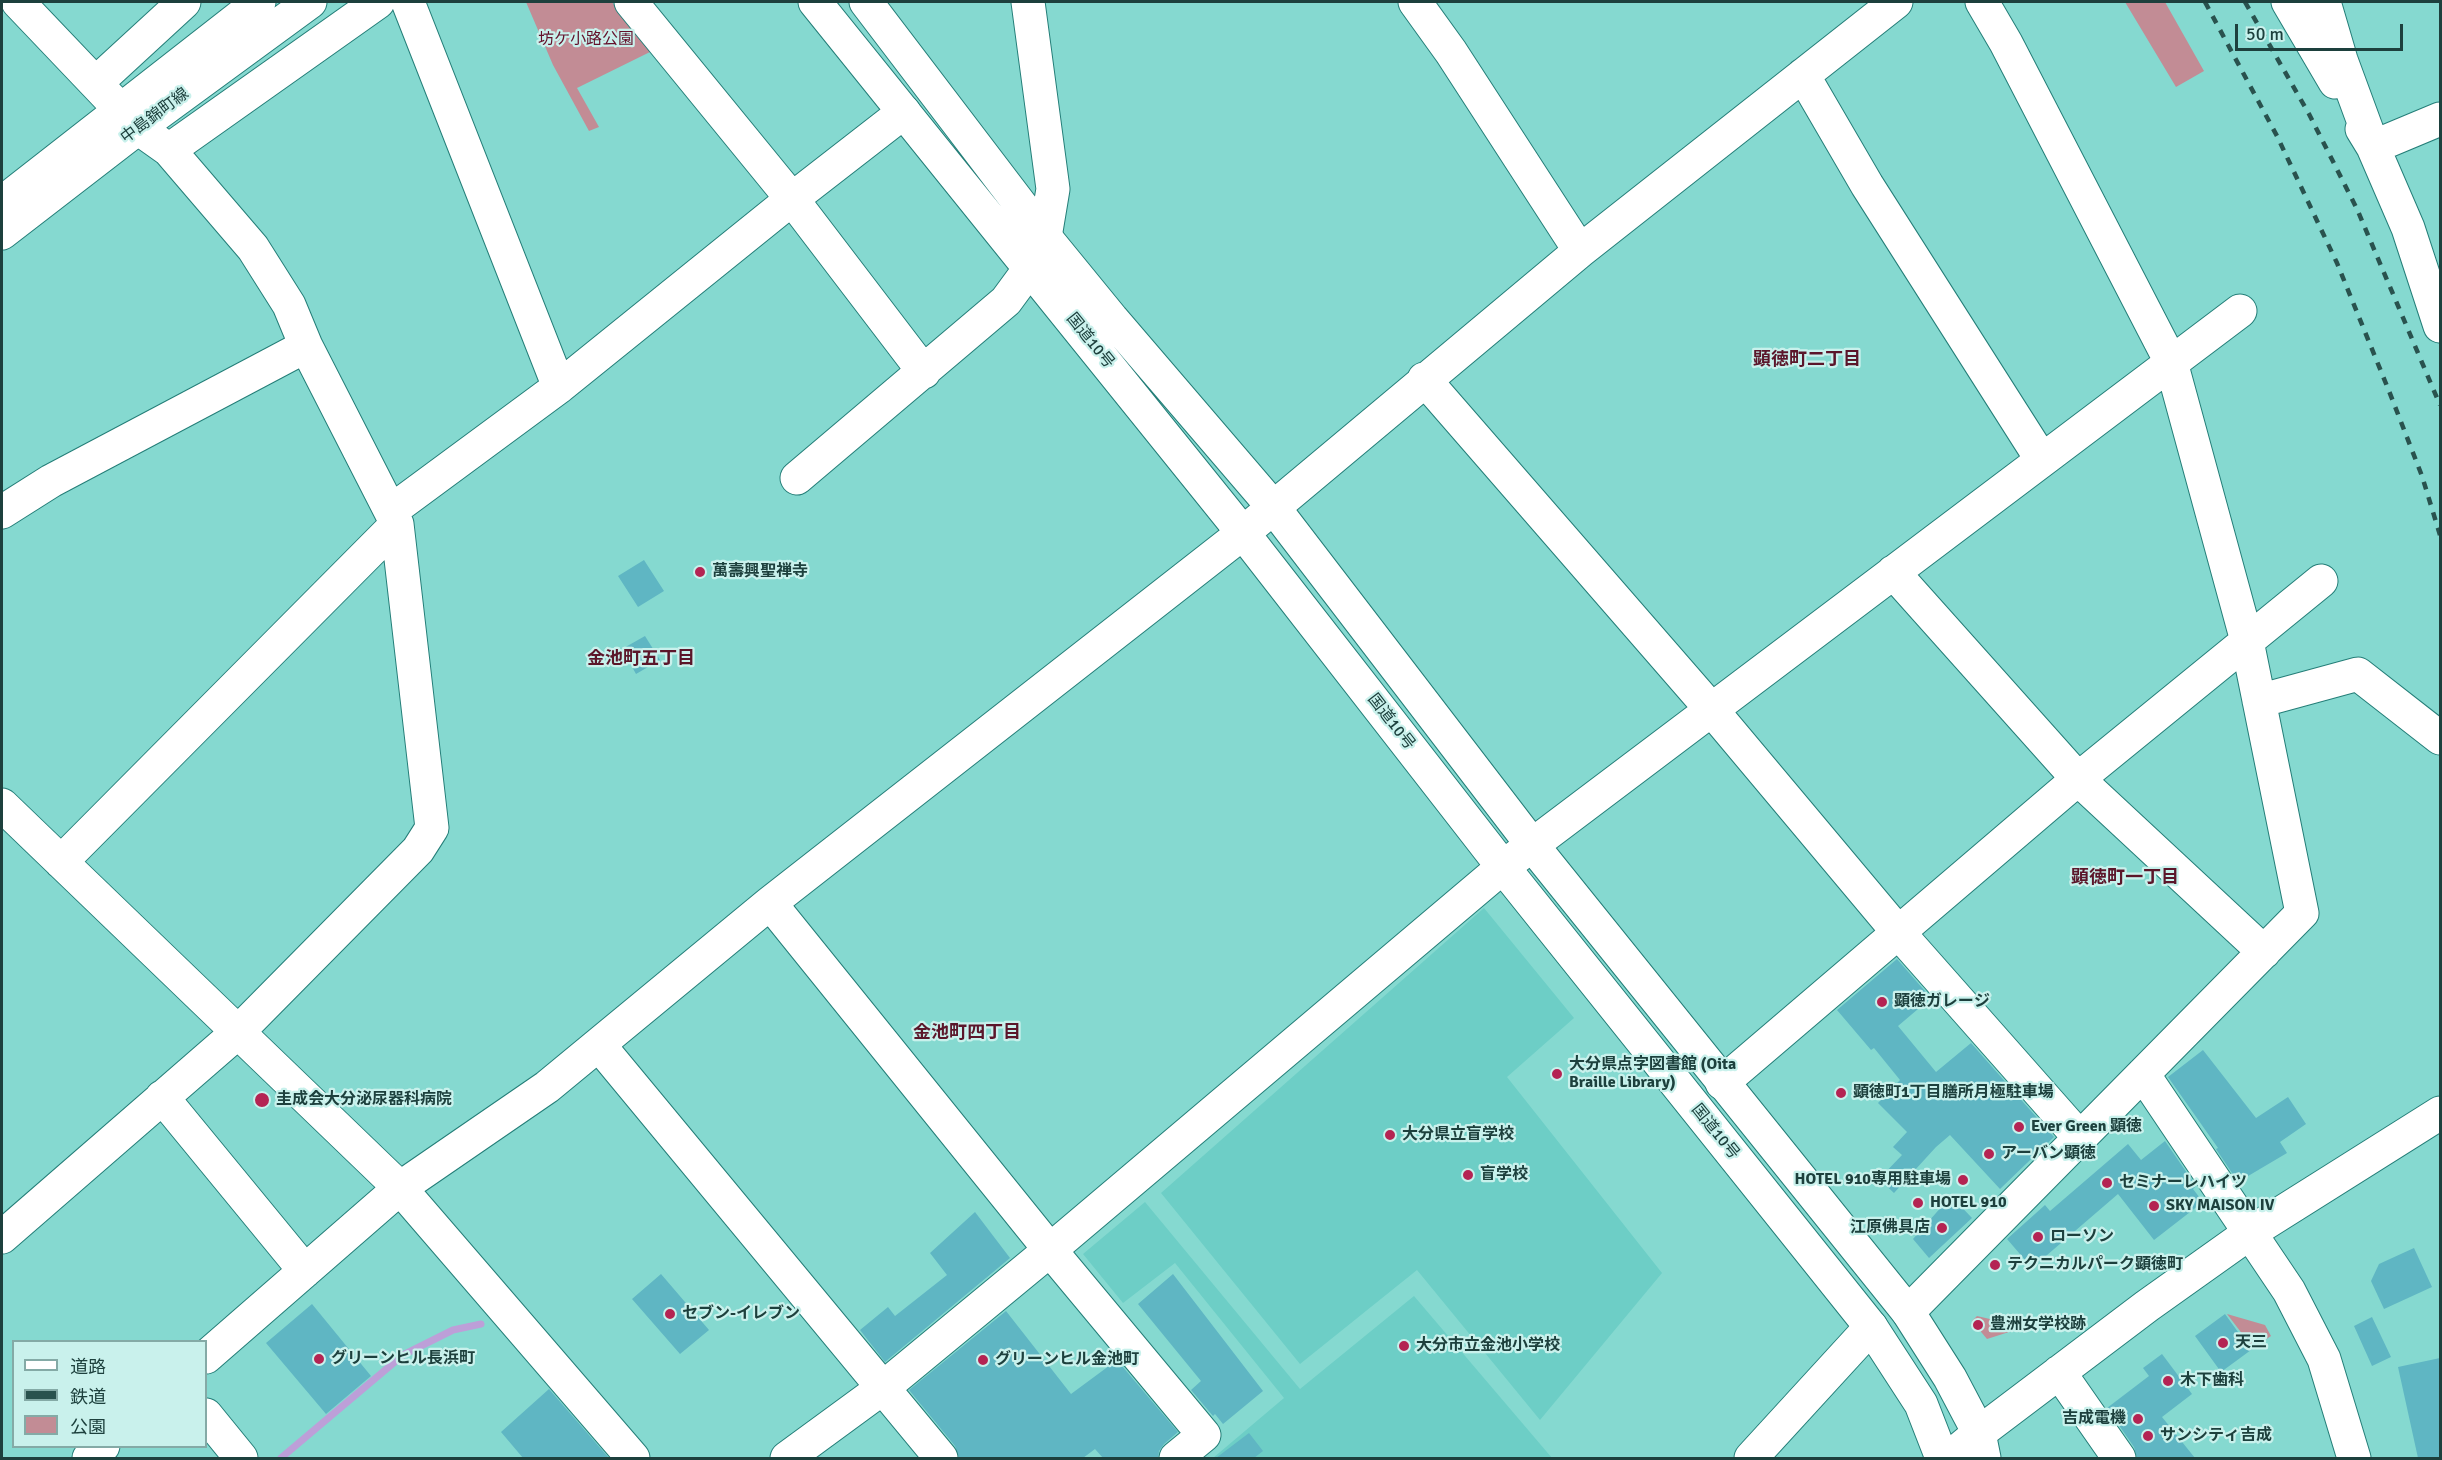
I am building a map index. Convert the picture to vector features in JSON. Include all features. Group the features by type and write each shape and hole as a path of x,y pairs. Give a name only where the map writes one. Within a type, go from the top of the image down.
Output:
{"main road":[{"path":"2,1237 238,1032 418,850 432,828 394,517 306,346 289,305 253,248 169,150 129,118 18,2"},
{"path":"96,83 184,2"},
{"name":"中島錦町線","path":"2,233 259,2"},
{"name":"中島錦町線","path":"2,203 310,2"},
{"path":"169,150 378,2"},
{"path":"408,2 559,387"},
{"path":"631,2 792,199 924,372"},
{"name":"国道10号","path":"816,2 1243,532 1503,867 1871,1327 1921,1404 1942,1458"},
{"name":"国道10号","path":"866,2 1045,237 1274,508 1533,846 1908,1312 1950,1378 1981,1446"},
{"path":"1414,2 1450,52 1580,251"},
{"path":"207,1356 400,1188 547,1087 770,903 1274,508 1424,379 1580,251 1896,2"},
{"path":"1908,1312 2302,913 2247,641 2172,362 2006,43 1982,2"},
{"path":"2288,2 2373,147"},
{"path":"2324,2 2341,60 2373,147 2408,228 2440,326"},
{"path":"797,478 1006,301 1031,267 1045,237 1053,189 1031,3"},
{"path":"1803,75 1874,195 2042,460"},
{"path":"61,862 394,517 904,112"},
{"path":"2373,147 2440,119"},
{"path":"787,1458 884,1387 1050,1250 1503,867 2240,311"},
{"path":"2,512 51,481 306,346"},
{"path":"1424,379 1712,709 1898,932 2080,1138"},
{"path":"1893,572 2078,779 2264,952"},
{"path":"1722,1083 2078,779 2321,582"},
{"path":"2259,701 2358,674 2440,738"},
{"path":"2,805 400,1188 633,1458"},
{"path":"770,903 1050,1250 1204,1435 1176,1458"},
{"path":"599,1045 941,1458"},
{"path":"2143,1074 2289,1291 2324,1359 2354,1458"},
{"path":"162,1097 305,1271"},
{"path":"1949,1458 1981,1446 2059,1372 2251,1232 2440,1113"},
{"path":"1751,1458 1871,1327"},
{"path":"2059,1372 2119,1458"},
{"path":"207,1416 241,1458"},
{"path":"89,1458 101,1448"}],"shaded area":[{"name":"大分県立盲学校","path":"1484,908 1574,1018 1507,1077 1662,1273 1540,1420 1417,1270 1300,1364 1161,1193"},
{"name":"大分市立金池小学校","path":"1145,1202 1300,1389 1414,1296 1552,1458 1213,1458 1284,1398 1175,1263 1123,1303 1083,1254"}],"green space":[{"name":"坊ケ小路公園","path":"526,2 612,2 650,52 577,88 599,127 589,131 553,65"},
{"path":"2125,2 2165,2 2204,71 2176,87"},
{"path":"2227,1314 2265,1325 2271,1336 2253,1348"},
{"path":"1977,1316 2007,1323 2010,1327 2009,1332 1987,1339 1972,1321"}],"building":[{"path":"644,560 664,591 638,607 618,576"},
{"path":"645,636 660,660 636,674 622,649"},
{"path":"1897,959 1931,998 1898,1026 1936,1072 1971,1043 2054,1137 2000,1189 1950,1135 1894,1193 1879,1179 1902,1155 1893,1147 1907,1132 1878,1103 1900,1080 1874,1048 1871,1050 1837,1010"},
{"path":"2203,1050 2256,1118 2288,1097 2306,1124 2280,1142 2287,1153 2238,1182 2216,1149 2218,1148 2168,1077"},
{"path":"2165,1141 2196,1186 2193,1189 2203,1202 2154,1240 2118,1194 2032,1268 2007,1239 2045,1205 2050,1211 2128,1144 2141,1160"},
{"name":"江原佛具店","path":"1951,1196 1972,1218 1929,1258 1913,1239"},
{"path":"975,1212 1010,1258 885,1362 860,1330 888,1307 895,1316 947,1275 930,1253"},
{"path":"2414,1248 2432,1287 2384,1309 2371,1281 2379,1264"},
{"name":"セブン-イレブン","path":"661,1274 709,1330 680,1354 632,1299"},
{"path":"1173,1274 1263,1391 1223,1424 1191,1390 1201,1381 1138,1304"},
{"name":"グリーンヒル長浜町","path":"312,1304 371,1376 326,1414 266,1343"},
{"path":"1006,1311 1071,1394 1117,1360 1178,1432 1164,1444 1159,1451 1158,1458 1103,1458 1095,1449 1083,1458 959,1458 955,1446 909,1390"},
{"name":"天三","path":"2225,1314 2251,1350 2221,1372 2195,1336"},
{"path":"2372,1317 2391,1357 2372,1366 2354,1326"},
{"name":"サンシティ吉成","path":"2162,1354 2192,1394 2162,1417 2195,1458 2137,1458 2134,1447 2107,1408 2149,1376 2143,1368"},
{"path":"2440,1358 2440,1458 2418,1458 2398,1367"},
{"path":"549,1389 609,1458 523,1458 501,1432"},
{"path":"1249,1433 1263,1451 1254,1458 1216,1458"}],"waterway":[{"path":"281,1458 403,1355 453,1330 481,1324"}],"railway":[{"path":"2205,2 2277,136 2337,263 2422,476 2440,535"},
{"path":"2245,2 2309,114 2357,209 2440,405"}],"place":[{"name":"萬壽興聖禅寺","path":"700,572"},
{"name":"顕徳ガレージ","path":"1882,1002"},
{"name":"大分県点字図書館 (Oita Braille Library)","path":"1557,1074"},
{"name":"顕徳町1丁目膳所月極駐車場","path":"1841,1093"},
{"name":"圭成会大分泌尿器科病院","path":"262,1100"},
{"name":"Ever Green 顕徳","path":"2019,1127"},
{"name":"大分県立盲学校","path":"1390,1135"},
{"name":"アーバン顕徳","path":"1989,1154"},
{"name":"盲学校","path":"1468,1175"},
{"name":"HOTEL 910専用駐車場","path":"1963,1180"},
{"name":"セミナーレハイツ","path":"2107,1183"},
{"name":"HOTEL 910","path":"1918,1203"},
{"name":"SKY MAISON IV","path":"2154,1206"},
{"name":"江原佛具店","path":"1942,1228"},
{"name":"ローソン","path":"2038,1237"},
{"name":"テクニカルパーク顕徳町","path":"1995,1265"},
{"name":"セブン-イレブン","path":"670,1314"},
{"name":"豊洲女学校跡","path":"1978,1325"},
{"name":"天三","path":"2223,1343"},
{"name":"大分市立金池小学校","path":"1404,1346"},
{"name":"グリーンヒル長浜町","path":"319,1359"},
{"name":"グリーンヒル金池町","path":"983,1360"},
{"name":"木下歯科","path":"2168,1381"},
{"name":"吉成電機","path":"2138,1419"},
{"name":"サンシティ吉成","path":"2148,1436"}],"district":[{"name":"顕徳町二丁目","path":"1807,360"},
{"name":"金池町五丁目","path":"641,659"},
{"name":"顕徳町一丁目","path":"2125,878"},
{"name":"金池町四丁目","path":"967,1033"}]}
